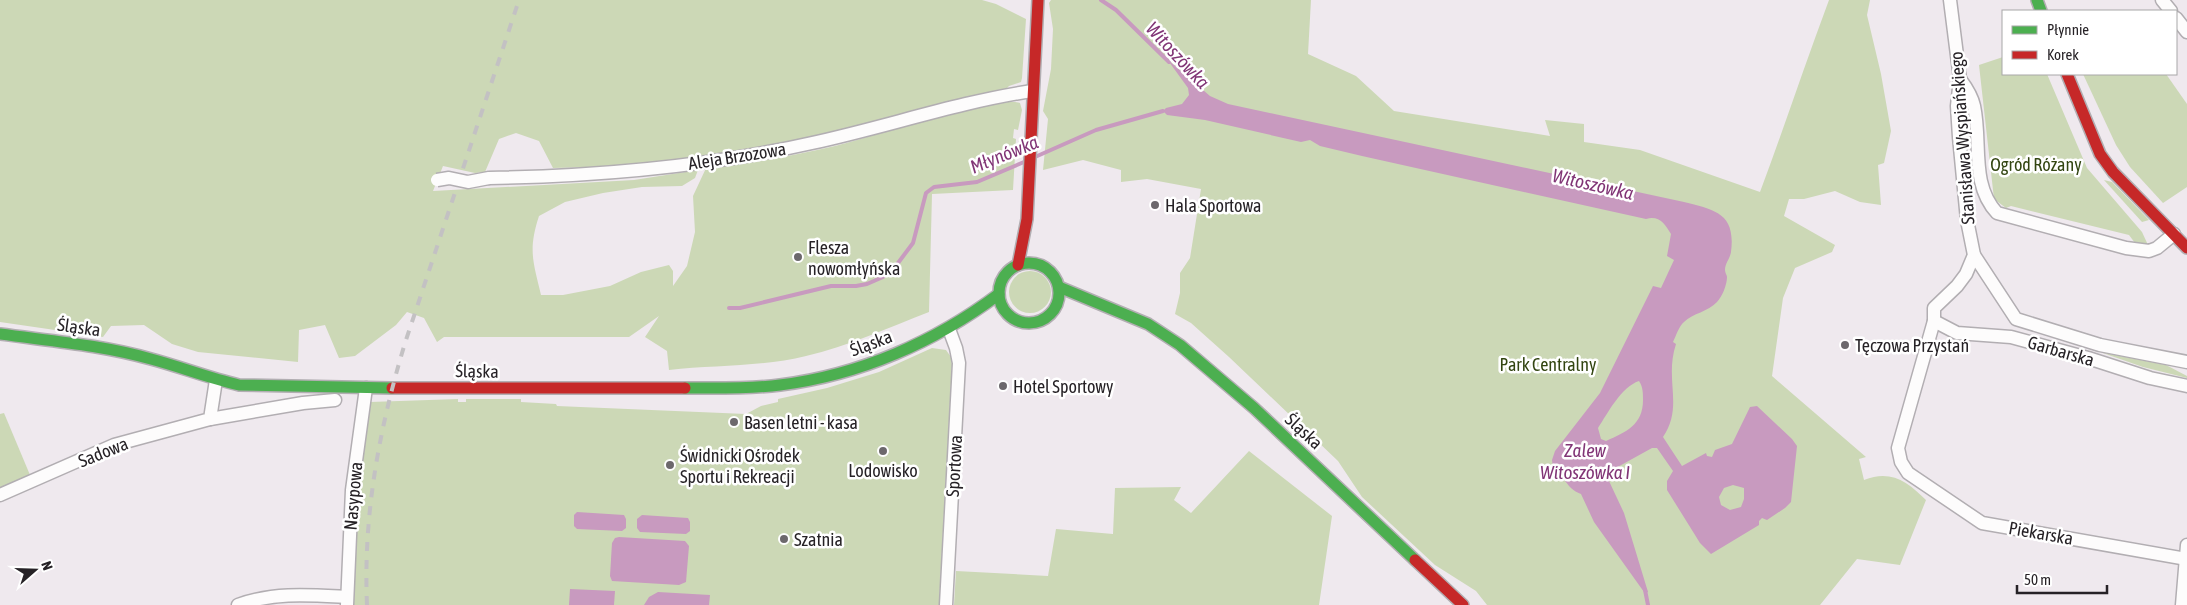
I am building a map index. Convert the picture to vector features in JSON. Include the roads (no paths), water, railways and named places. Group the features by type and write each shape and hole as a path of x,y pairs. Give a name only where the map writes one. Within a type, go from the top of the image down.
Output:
{"street":[{"path":"1018,265 1027,218 1038,0"},
{"name":"Stanisława Wyspiańskiego","path":"1950,0 1960,79 1957,106 1959,137 1967,220 1974,255"},
{"path":"2177,19 2187,32"},
{"path":"2067,75 2100,154 2113,172 2187,248"},
{"path":"1960,79 1970,93 1974,106 1981,189 1987,202 1997,213 2126,248 2149,251 2157,248 2174,234"},
{"name":"Aleja Brzozowa","path":"437,180 449,178 468,182 489,178 631,171 778,150 813,143 984,99 1032,91"},
{"path":"1027,218 1041,265"},
{"path":"1934,321 1934,308 1957,286 1966,274 1974,255"},
{"name":"Garbarska","path":"1974,255 2016,320 2100,345 2187,362"},
{"path":"1029,263 1041,265 1049,270 1059,287 1059,296 1052,313 1044,319 1035,322 1016,320 1008,314 1001,301 1000,294 1004,277 1018,265 1029,263"},
{"name":"Śląska","path":"1059,287 1148,324 1180,345 1254,408 1462,605"},
{"name":"Śląska","path":"949,329 1000,294"},
{"name":"Śląska","path":"1052,313 1069,308 1104,307"},
{"name":"Śląska","path":"0,334 115,350 216,380 264,386 366,388 766,388 791,384 873,363 949,329 991,316 1008,314"},
{"name":"Garbarska","path":"1934,321 1957,333 2011,338 2088,358 2150,378 2187,386"},
{"name":"Piekarska","path":"1934,321 1898,448 1901,462 1908,473 1982,523 2186,559"},
{"name":"Sportowa","path":"946,605 959,363 949,329"},
{"path":"210,419 216,380"},
{"name":"Nasypowa","path":"347,601 352,490 366,388"},
{"name":"Sadowa","path":"0,496 114,445 210,419 303,403 335,400"},
{"path":"2182,605 2187,545"},
{"path":"238,605 256,598 284,594 347,601"}],"water":[{"name":"Zalew Witoszówka I","path":"1167,59 1210,96 1228,104 1684,202 1721,215 1730,229 1732,239 1730,254 1725,268 1726,284 1717,302 1684,322 1673,342 1676,344 1672,369 1672,414 1669,426 1663,437 1682,466 1706,453 1707,456 1712,457 1715,450 1732,444 1750,407 1757,406 1797,446 1791,502 1767,520 1762,518 1759,521 1759,525 1711,554 1700,543 1667,490 1667,481 1673,471 1657,448 1652,448 1614,469 1609,481 1624,513 1648,592 1646,593 1594,522 1581,494 1572,489 1561,475 1553,469 1552,460 1555,451 1600,393 1653,286 1661,288 1674,260 1667,256 1671,234 1661,221 1655,218 1646,219 1362,156 1320,146 1310,140 1301,142 1205,120 1167,115 1163,111 1166,108 1182,104 1189,95 1188,88","holes":["1639,381 1643,392 1643,400 1637,422 1626,431 1606,441 1601,439 1598,428 1611,408 1626,389","1733,485 1744,488 1744,499 1741,507 1730,510 1721,505 1719,497 1724,488"]},
{"path":"577,512 624,515 626,528 622,531 577,529 574,526 574,515"},
{"path":"642,515 688,518 690,531 686,534 640,532 637,528 637,519"},
{"path":"615,538 685,541 689,546 686,582 679,585 612,581 610,576 612,543"},
{"path":"570,589 615,591 614,605 569,605"},
{"path":"658,592 710,595 709,605 644,605 649,597"}],"waterway":[{"name":"Witoszówka","path":"1101,0 1116,10 1169,62"},
{"name":"Młynówka","path":"1035,157 1096,130 1163,111"},
{"name":"Młynówka","path":"729,308 740,308 831,286 867,284 883,277 895,267 913,243 926,193 934,187 977,182 1024,162"},
{"name":"Witoszówka","path":"1645,590 1648,605"}],"railway":[{"path":"367,605 366,571 370,505 380,440 396,375 519,0"}],"place":[{"name":"Hala Sportowa","path":"1155,205"},
{"name":"Flesza nowomłyńska","path":"798,257"},
{"name":"Tęczowa Przystań","path":"1845,345"},
{"name":"Hotel Sportowy","path":"1003,386"},
{"name":"Basen letni - kasa","path":"734,422"},
{"name":"Lodowisko","path":"883,451"},
{"name":"Świdnicki Ośrodek Sportu i Rekreacji","path":"670,465"},
{"name":"Szatnia","path":"784,539"}],"park label":[{"name":"Ogród Różany","path":"2036,164"},
{"name":"Park Centralny","path":"1548,364"}]}
